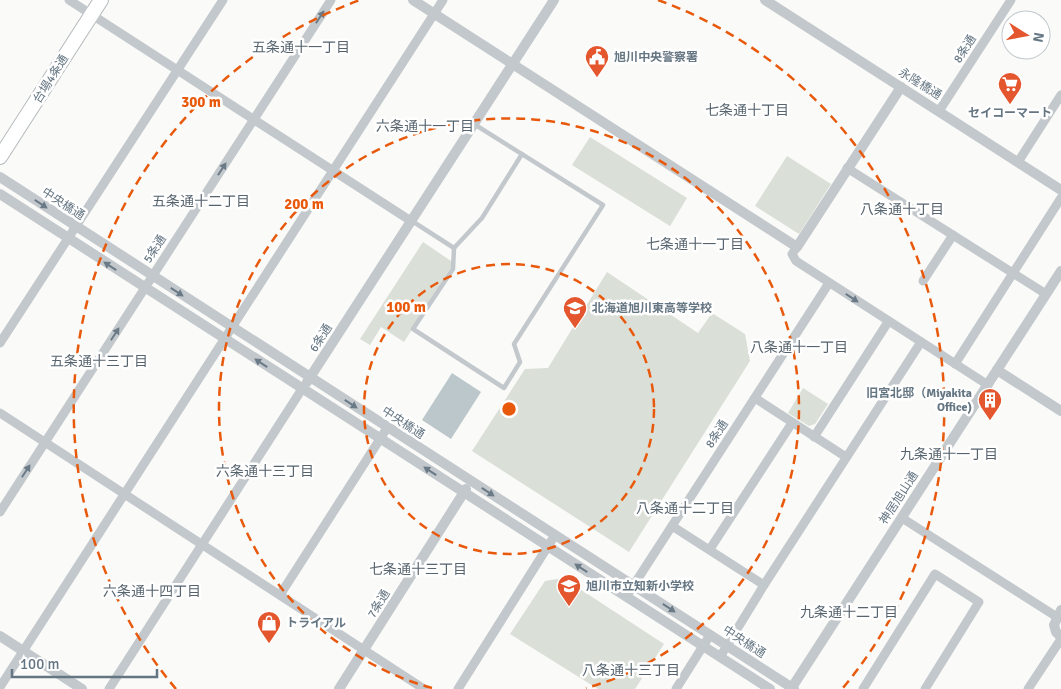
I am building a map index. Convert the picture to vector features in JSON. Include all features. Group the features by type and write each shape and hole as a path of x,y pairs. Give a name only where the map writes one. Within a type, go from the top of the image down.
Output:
{"highway":[{"name":"台場4条通","path":"0,157 100,0"}],"street":[{"path":"69,0 412,221"},
{"path":"0,343 223,0"},
{"name":"5条通","path":"0,512 331,0"},
{"path":"413,0 797,247"},
{"path":"0,687 443,0"},
{"name":"6条通","path":"109,689 554,0"},
{"name":"永隆橋通","path":"765,0 1061,190"},
{"name":"8条通","path":"939,111 1011,0"},
{"path":"900,86 792,254 796,261 988,385"},
{"path":"1018,162 1061,95"},
{"path":"847,168 1046,294"},
{"name":"中央橋通","path":"0,177 793,689"},
{"name":"中央橋通","path":"0,194 302,390 770,689"},
{"path":"955,364 1061,198"},
{"path":"923,282 953,235"},
{"name":"神居旭山通","path":"793,689 1061,271"},
{"name":"8条通","path":"626,597 829,283"},
{"path":"814,437 888,322"},
{"path":"720,657 764,585 921,342"},
{"path":"997,370 1061,411"},
{"path":"755,398 846,457"},
{"path":"0,413 424,689"},
{"path":"710,549 792,423"},
{"path":"280,595 388,428"},
{"name":"7条通","path":"339,689 471,481"},
{"path":"902,518 1059,614 1054,628 1061,638 1028,689"},
{"path":"672,526 764,585"},
{"path":"458,689 555,535"},
{"path":"863,689 935,574 980,602 925,689"},
{"path":"676,689 710,634"},
{"path":"0,636 82,689"}],"lane":[{"path":"474,124 522,154 603,205 514,344 520,362 504,388 413,329 453,269 454,248 482,218 522,154"},
{"path":"412,221 454,248"}],"shaded area":[{"path":"590,137 687,198 670,226 572,165"},
{"path":"787,156 831,184 799,234 755,206"},
{"path":"423,242 454,263 404,342 381,327 370,345 360,339"},
{"path":"607,272 698,333 712,313 745,334 750,361 629,552 472,451 525,369 548,368"},
{"path":"452,373 481,392 451,439 422,420"},
{"path":"803,388 828,404 815,424 809,426 788,413"},
{"path":"563,578 664,644 635,689 598,689 510,634 545,581"}],"place":[{"name":"旭川中央警察署","path":"597,78"},
{"name":"セイコーマート","path":"1010,105"},
{"name":"北海道旭川東高等学校","path":"575,329"},
{"name":"旧宮北邸（Miyakita Office)","path":"990,421"},
{"name":"旭川市立知新小学校","path":"569,607"},
{"name":"トライアル","path":"269,644"}],"district":[{"name":"五条通十一丁目","path":"301,47"},
{"name":"七条通十丁目","path":"747,110"},
{"name":"六条通十一丁目","path":"425,126"},
{"name":"五条通十二丁目","path":"201,201"},
{"name":"八条通十丁目","path":"902,209"},
{"name":"七条通十一丁目","path":"695,244"},
{"name":"八条通十一丁目","path":"799,347"},
{"name":"五条通十三丁目","path":"99,361"},
{"name":"九条通十一丁目","path":"949,454"},
{"name":"六条通十三丁目","path":"265,471"},
{"name":"八条通十二丁目","path":"685,508"},
{"name":"七条通十三丁目","path":"418,569"},
{"name":"六条通十四丁目","path":"152,591"},
{"name":"九条通十二丁目","path":"849,612"},
{"name":"八条通十三丁目","path":"631,670"}]}
